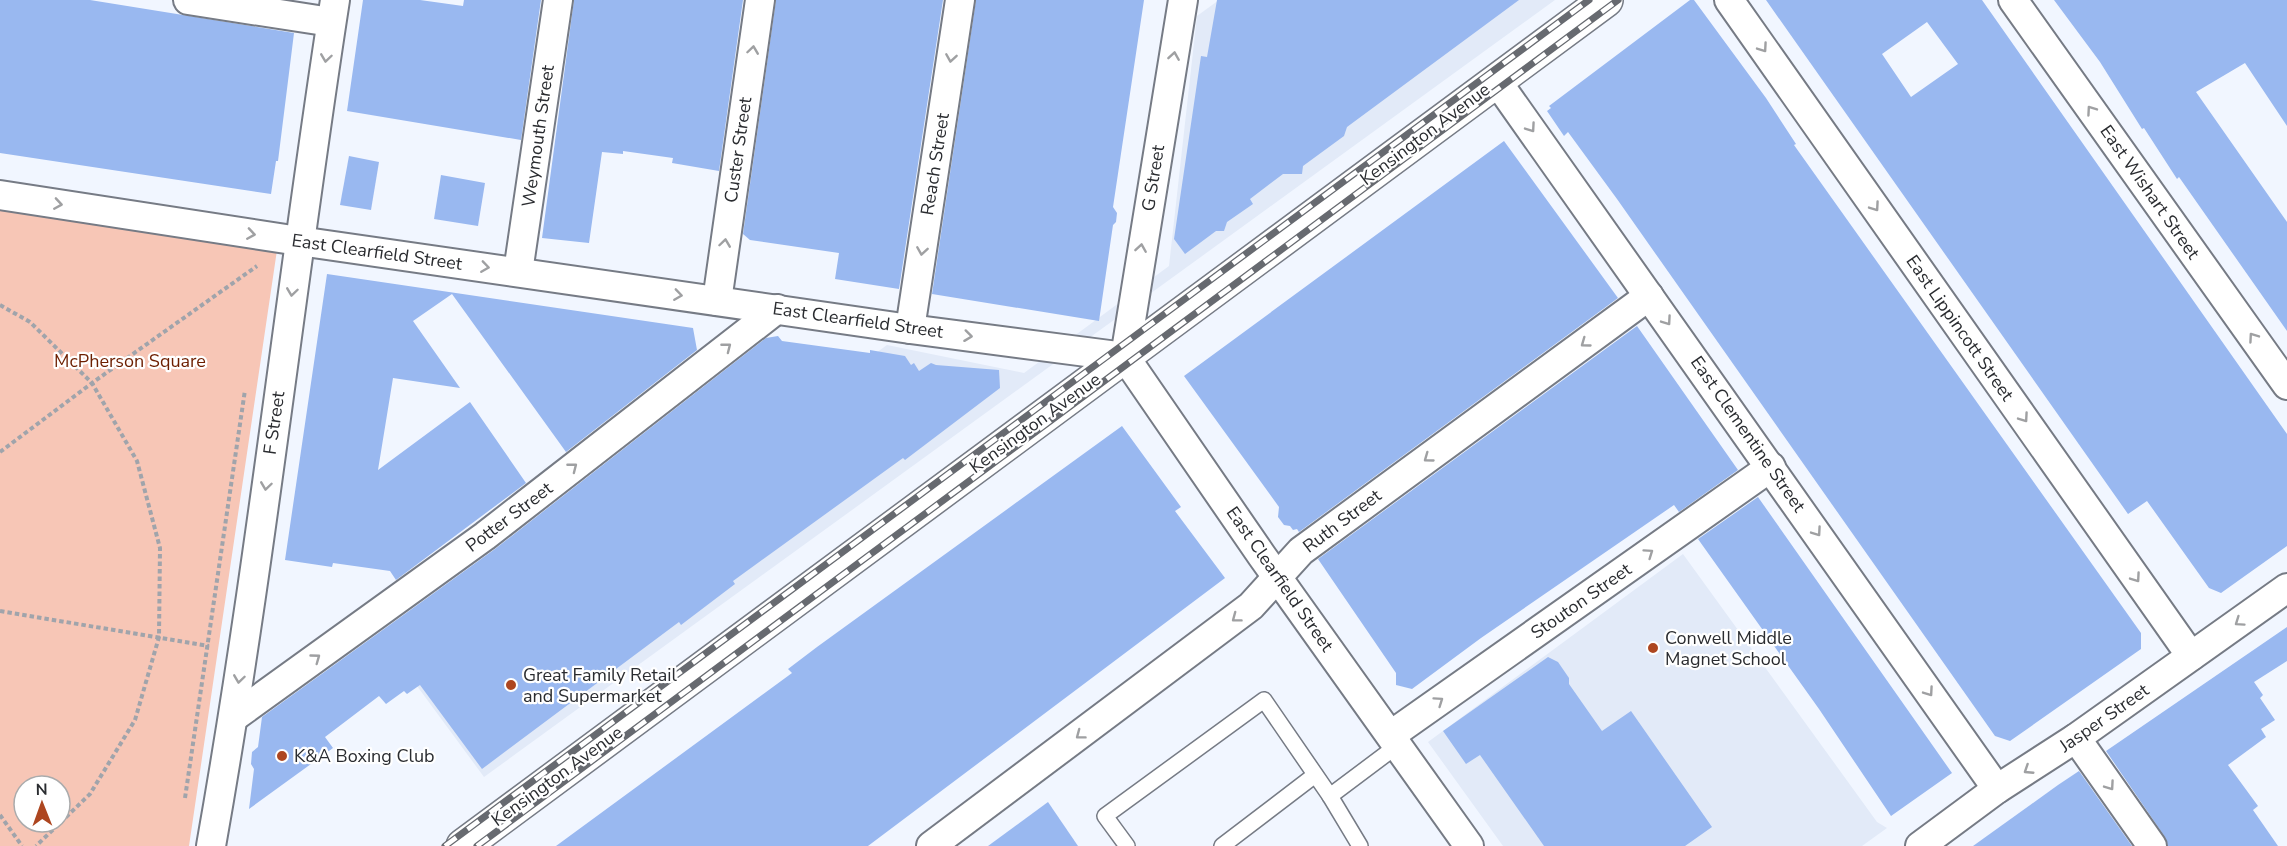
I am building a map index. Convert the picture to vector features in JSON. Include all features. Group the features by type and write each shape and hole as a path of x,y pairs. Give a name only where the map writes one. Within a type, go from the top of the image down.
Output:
{"street":[{"path":"188,0 333,11"},
{"name":"Weymouth Street","path":"518,272 558,0"},
{"name":"Custer Street","path":"717,301 760,0"},
{"name":"Reach Street","path":"910,329 960,0"},
{"name":"Kensington Avenue","path":"463,846 1606,0"},
{"name":"East Lippincott Street","path":"1729,0 2191,656"},
{"name":"East Wishart Street","path":"2013,0 2287,385"},
{"name":"G Street","path":"1125,357 1186,3"},
{"name":"F Street","path":"211,846 234,717 333,11"},
{"name":"East Clementine Street","path":"1496,80 1997,789"},
{"name":"East Clearfield Street","path":"0,195 299,241 910,329 1125,357 1278,578 1469,846"},
{"name":"Ruth Street","path":"931,846 1251,606 1301,551 1649,296"},
{"name":"Potter Street","path":"234,717 485,536 777,309"},
{"name":"Stouton Street","path":"1394,740 1771,467"},
{"name":"Jasper Street","path":"1920,846 1997,789 2076,738 2287,588"},
{"path":"2076,738 2152,846"}],"lane":[{"path":"1128,846 1105,816 1264,700 1330,796 1360,846"},
{"path":"1330,796 1394,740"},
{"path":"1222,846 1315,775"}],"path":[{"path":"0,452 92,383 265,261"},
{"path":"0,305 30,322 92,383 137,461 160,548 159,637 135,720 90,794 36,846"},
{"path":"184,799 246,389"},
{"path":"0,612 243,651"},
{"path":"0,815 22,846"}],"shaded area":[{"path":"1219,0 1555,0 484,777 417,686 887,345 1024,373 1169,266 1197,16"},
{"name":"Conwell Middle Magnet School","path":"1683,554 1877,822 1887,828 1862,846 1503,846 1428,742"}],"green space":[{"name":"McPherson Square","path":"0,210 277,250 189,846 0,846"}],"building":[{"path":"0,0 90,0 294,33 278,161 276,161 271,194 0,153"},
{"path":"363,0 420,0 463,6 464,0 541,0 521,140 347,111"},
{"path":"574,0 743,0 719,171 672,163 673,158 623,151 623,154 602,152 589,243 542,238"},
{"path":"776,0 943,0 899,289 835,279 839,253 750,240 743,234"},
{"path":"976,0 1144,0 1113,207 1117,213 1116,222 1113,225 1099,321 932,294"},
{"path":"1217,0 1519,0 1347,127 1344,136 1303,166 1302,174 1283,174 1250,199 1253,204 1227,222 1224,231 1216,231 1185,254 1174,239 1201,56 1207,57"},
{"path":"1690,0 1694,0 1766,98 1796,144 1794,145 2141,633 2141,649 2010,741 1995,736 1617,199 1568,132 1564,136 1547,111 1551,108 1549,106"},
{"path":"1766,0 1982,0 2287,434 2287,546 2221,593 2209,588 2147,501 2128,514","holes":["1927,22 1958,64 1911,97 1882,54"]},
{"path":"2054,0 2287,0 2287,126 2245,63 2196,92 2287,222 2287,331 2179,177 2177,179 2100,62"},
{"path":"1504,141 1618,298 1299,532 1297,529 1293,530 1290,526 1284,525 1278,517 1279,507 1184,376"},
{"path":"349,156 379,162 371,210 340,205"},
{"path":"441,175 485,183 478,226 434,219"},
{"path":"327,274 693,328 697,350 566,452 452,294 413,321 460,388 393,378 378,470 470,402 526,483 396,580 390,571 333,563 332,567 285,560"},
{"path":"1637,326 1738,470 1679,512 1674,505 1481,638 1412,689 1396,685 1396,673 1318,559"},
{"path":"778,336 782,341 905,356 911,365 914,363 919,371 931,363 999,370 1000,388 905,460 903,458 733,581 735,584 681,625 679,622 482,769 420,685 407,694 404,691 386,704 379,696 325,737 333,748 249,809 254,769 251,764 252,752 258,747 262,717 495,549 766,338"},
{"path":"1122,426 1181,507 1175,511 1225,578 868,846 556,846 792,673 788,669 817,647"},
{"path":"1758,497 1952,773 1891,816 1819,709 1698,539"},
{"path":"2287,627 2287,661 2254,682 2263,695 2260,698 2275,720 2261,729 2266,737 2228,765 2258,806 2253,810 2278,846 2168,846 2165,837 2106,751"},
{"name":"Conwell Middle Magnet School","path":"1548,657 1558,662 1569,678 1569,684 1602,731 1631,711 1712,827 1685,846 1544,846 1480,755 1466,764 1443,731"},
{"path":"2079,771 2132,846 1973,846 2058,785"},
{"path":"1048,802 1078,846 988,846"}],"railway":[{"path":"445,846 1589,0"},
{"path":"477,846 1618,0"}],"place":[{"name":"Conwell Middle Magnet School","path":"1653,648"},
{"name":"Great Family Retail and Supermarket","path":"511,685"},
{"name":"K&A Boxing Club","path":"282,756"}]}
